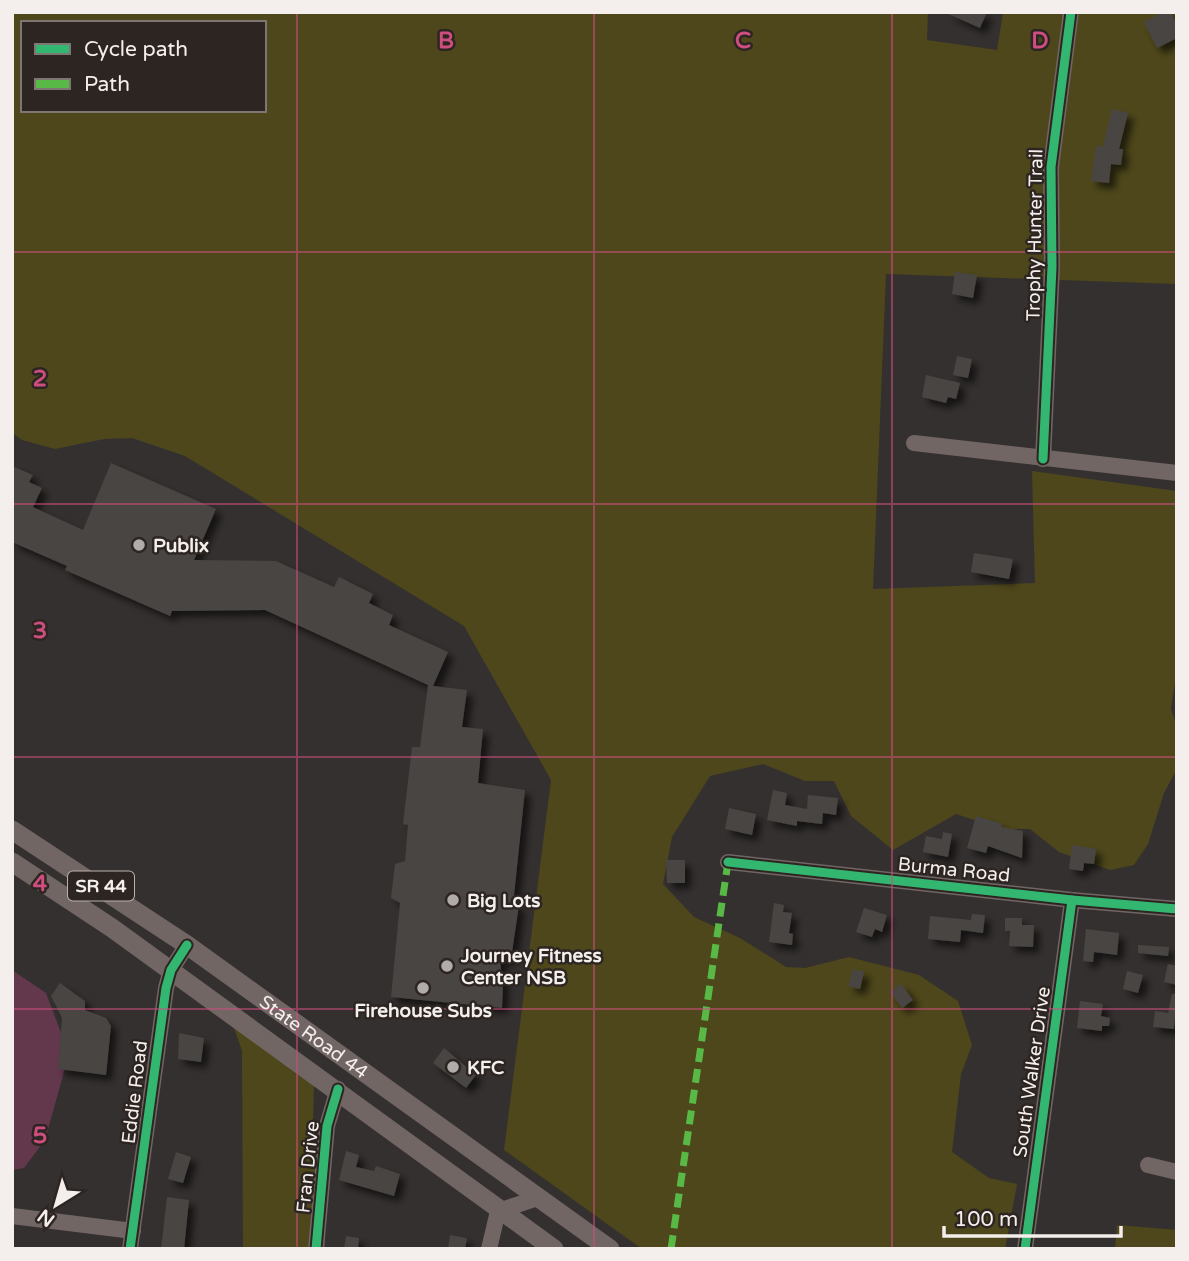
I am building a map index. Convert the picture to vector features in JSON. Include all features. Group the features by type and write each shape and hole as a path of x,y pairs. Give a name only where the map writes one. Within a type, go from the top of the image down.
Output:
{"main road":[{"name":"State Road 44","path":"12,830 187,945 610,1249"},
{"name":"State Road 44","path":"12,862 171,970 338,1089 498,1211 554,1249"}],"street":[{"name":"Trophy Hunter Trail","path":"1043,459 1052,267 1051,167 1071,12"},
{"path":"914,443 1177,473"},
{"name":"Burma Road","path":"729,862 1177,909"},
{"name":"South Walker Drive","path":"1025,1249 1072,900"},
{"name":"Eddie Road","path":"130,1249 162,1012 171,970 187,945"},
{"name":"Fran Drive","path":"316,1249 327,1126 338,1089"},
{"path":"1148,1165 1177,1172"},
{"path":"489,1249 498,1211 538,1198"},
{"path":"12,1216 133,1231"}],"shaded area":[{"path":"12,12 928,12 927,40 997,50 1003,12 1177,12 1177,284 886,274 873,589 1035,583 1032,471 1177,491 1177,668 1171,709 1177,727 1177,769 1164,793 1148,844 1134,865 1110,870 1059,852 1030,829 1002,829 956,814 893,850 851,816 834,781 805,781 763,764 710,776 672,837 663,884 694,917 740,938 786,967 805,968 849,957 919,975 958,1001 972,1045 961,1074 952,1152 989,1178 1017,1184 1005,1249 642,1249 504,1150 551,780 464,626 185,456 132,438 104,439 55,449 22,440 12,433"},
{"path":"12,970 46,993 69,1054 45,1140 24,1168 12,1170"},
{"path":"232,1022 314,1081 313,1126 324,1249 243,1249 242,1051"},
{"path":"1117,1225 1177,1230 1177,1249 1115,1249"}],"building":[{"path":"944,12 987,12 980,28"},
{"path":"1163,12 1170,12 1177,24 1177,38 1157,48 1144,22"},
{"path":"1112,109 1128,113 1119,149 1123,149 1121,165 1111,164 1109,183 1091,181 1096,146 1103,147"},
{"path":"955,272 977,275 973,298 952,294"},
{"path":"957,356 972,359 968,378 953,375"},
{"path":"926,375 960,383 956,399 948,397 946,403 922,397"},
{"path":"111,463 216,509 194,560 276,561 334,587 339,577 373,594 369,603 393,615 389,625 448,652 433,686 467,690 462,727 483,729 478,783 525,790 513,905 519,905 511,959 500,960 502,1008 391,997 400,903 391,898 395,864 405,861 408,825 403,824 412,747 420,747 428,685 265,610 172,611 170,616 65,570 67,566 12,542 12,466 33,475 29,482 42,488 33,507 83,530"},
{"path":"974,553 1013,559 1009,579 971,572"},
{"path":"773,790 787,793 785,805 807,809 808,795 838,798 836,815 823,813 822,824 797,821 797,826 767,820"},
{"path":"729,808 756,814 752,835 725,829"},
{"path":"976,816 1002,824 1001,827 1023,831 1022,858 988,846 986,853 967,848"},
{"path":"943,832 952,834 948,857 923,852 926,836 942,839"},
{"path":"1072,845 1096,849 1094,864 1084,863 1083,871 1069,869"},
{"path":"666,860 685,860 685,883 667,883"},
{"path":"774,903 784,905 783,912 792,913 789,933 793,934 792,945 769,942"},
{"path":"864,908 887,915 882,932 875,929 872,937 856,932"},
{"path":"972,914 985,915 983,933 961,930 960,942 928,939 930,916 971,920"},
{"path":"1005,918 1022,918 1022,925 1034,925 1033,947 1009,946 1010,931 1005,931"},
{"path":"1086,929 1119,933 1117,955 1094,952 1093,962 1083,961"},
{"path":"1138,945 1169,947 1168,956 1138,953"},
{"path":"1168,964 1177,966 1177,985 1164,982"},
{"path":"853,969 864,972 860,989 848,986"},
{"path":"1127,971 1143,975 1138,993 1123,989"},
{"path":"60,983 85,1001 85,1010 106,1018 111,1026 106,1075 58,1069 62,1018 51,996"},
{"path":"901,984 913,1000 902,1008 890,992"},
{"path":"1172,994 1177,994 1174,1029 1153,1027 1155,1011 1168,1013"},
{"path":"1080,1001 1103,1004 1101,1016 1110,1018 1109,1026 1102,1026 1102,1031 1077,1028"},
{"path":"179,1033 204,1038 201,1062 178,1059"},
{"name":"KFC","path":"444,1048 476,1075 466,1088 433,1063"},
{"path":"346,1151 359,1155 356,1167 374,1171 376,1166 400,1174 394,1196 339,1180"},
{"path":"176,1152 191,1157 183,1183 168,1179"},
{"path":"167,1197 189,1200 184,1249 161,1249"},
{"path":"450,1235 467,1238 465,1249 448,1249"},
{"path":"346,1236 359,1238 358,1249 344,1249"}],"marked path":[{"path":"671,1249 728,862"}],"cycle path":[{"path":"1043,459 1052,267 1051,167 1071,12"},
{"path":"728,862 1177,909"},
{"path":"1025,1249 1072,900"},
{"path":"130,1249 166,988 171,970 187,945"},
{"path":"316,1249 327,1126 338,1089"}],"place":[{"name":"Publix","path":"139,545"},
{"name":"Big Lots","path":"453,900"},
{"name":"Journey Fitness Center NSB","path":"447,966"},
{"name":"Firehouse Subs","path":"423,988"},
{"name":"KFC","path":"453,1067"}]}
